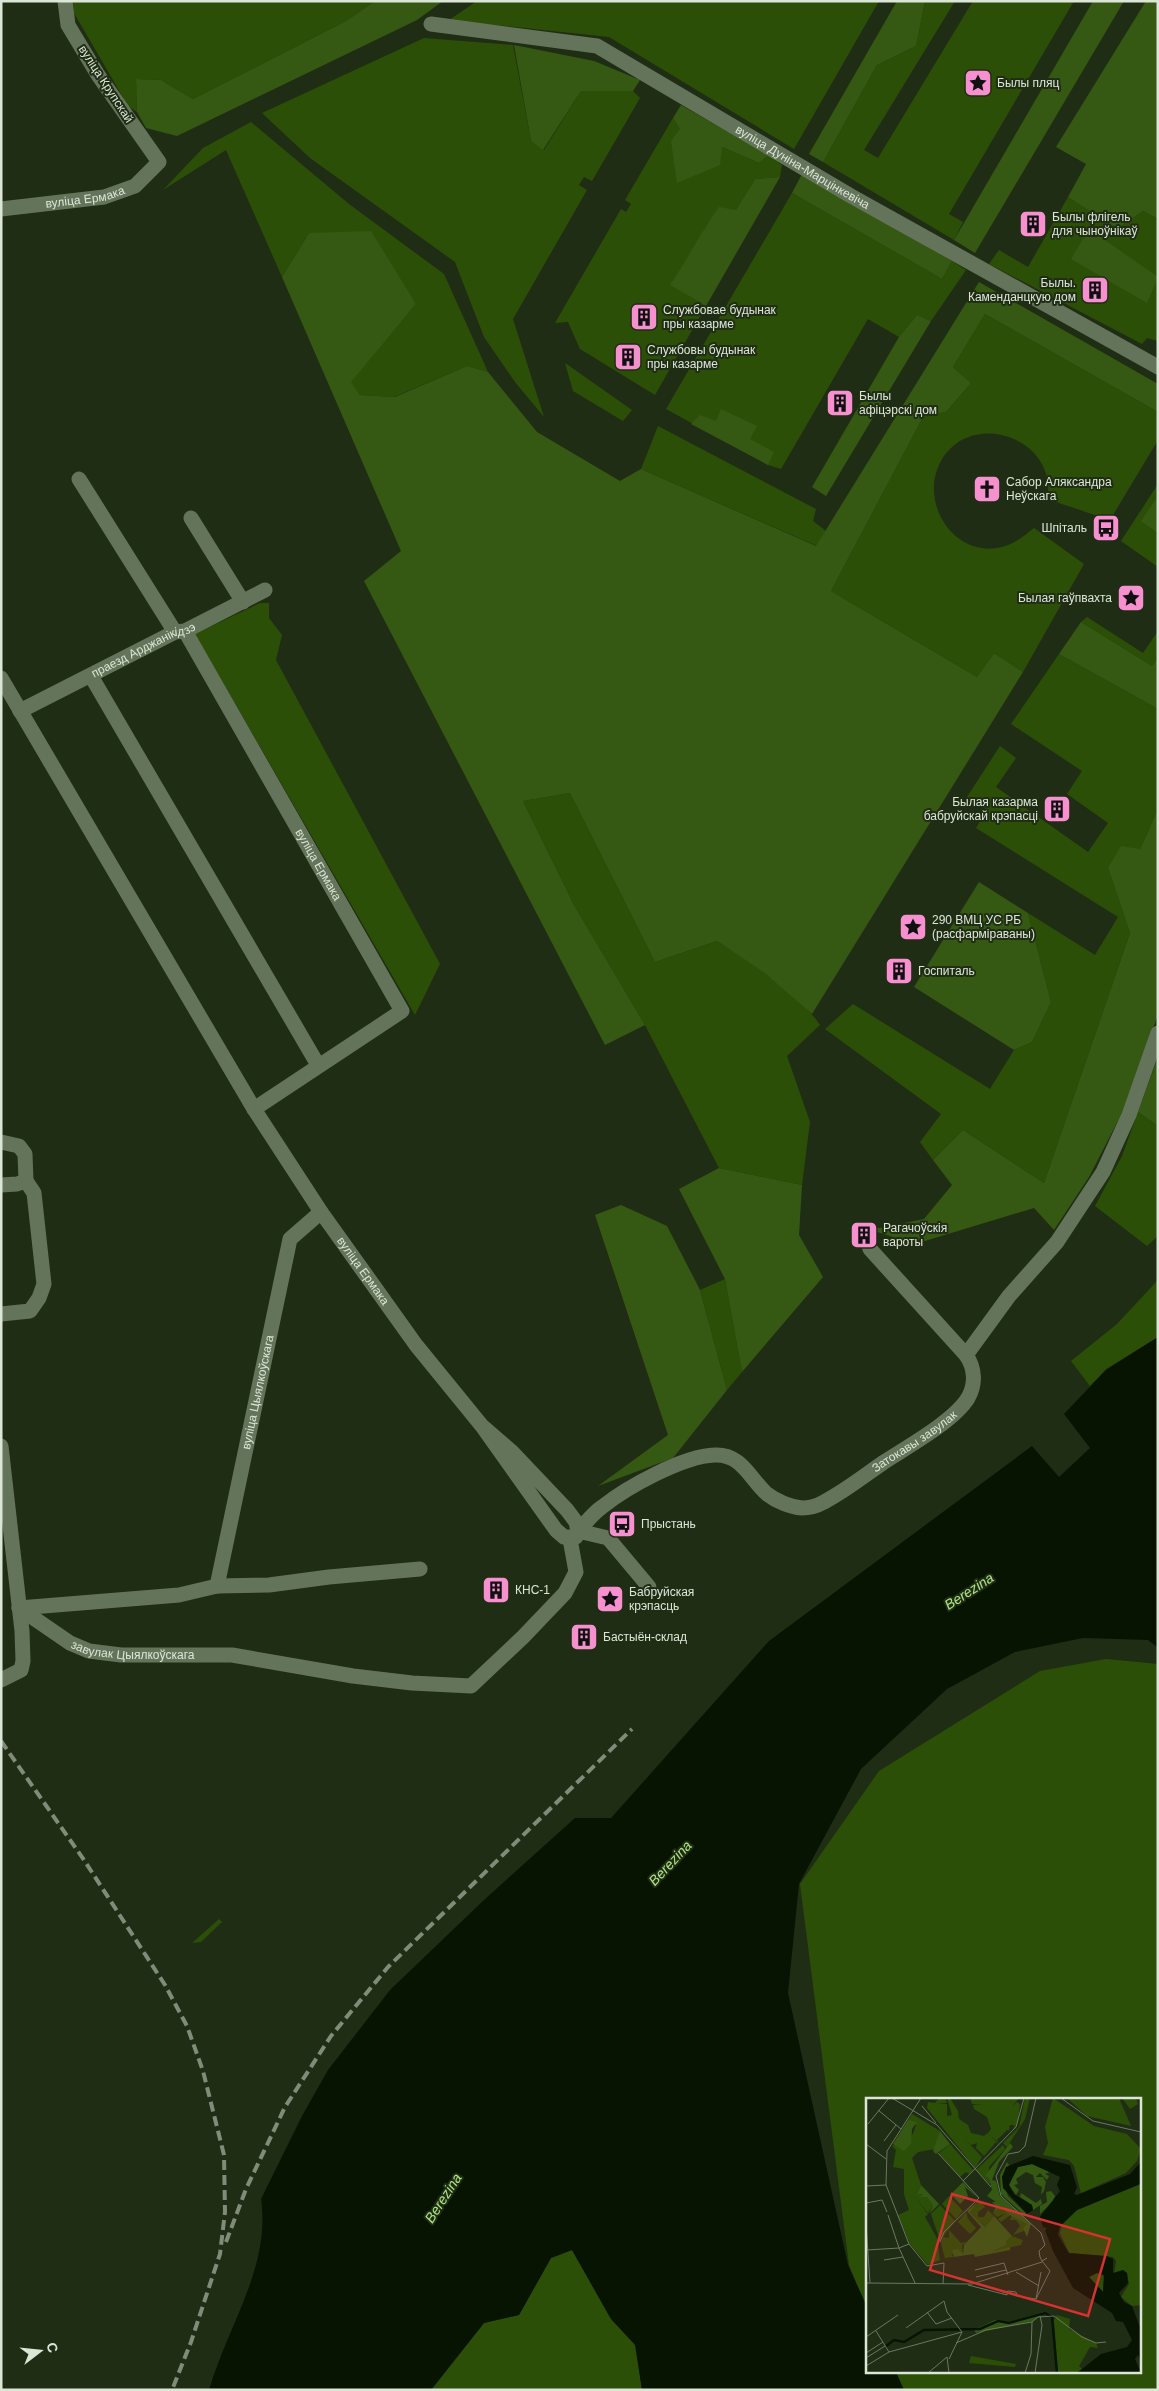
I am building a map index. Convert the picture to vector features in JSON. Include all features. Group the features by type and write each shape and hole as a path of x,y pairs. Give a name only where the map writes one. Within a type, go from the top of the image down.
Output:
{"street":[{"name":"вуліца Крупскай","path":"64,1 68,25 93,67 159,162"},
{"name":"вуліца Дуніна-Марцінкевіча","path":"431,24 597,46 851,196 1158,367"},
{"name":"вуліца Ермака","path":"1,209 104,197 135,186 159,162"},
{"name":"вуліца Ермака","path":"78,479 180,632 402,1011 254,1109"},
{"path":"191,518 243,602"},
{"name":"праезд Арджанікідзэ","path":"20,711 265,590"},
{"path":"91,676 318,1065"},
{"name":"вуліца Ермака","path":"1,678 254,1109 321,1212 416,1345 482,1426 556,1530 564,1537 574,1535"},
{"path":"866,1237 870,1249 966,1355 1009,1296 1058,1242 1102,1172 1129,1115 1158,1032"},
{"path":"1,1142 19,1146 24,1154 26,1181 34,1193 44,1284 39,1298 30,1311 1,1314"},
{"path":"1,1185 17,1184 26,1181"},
{"name":"вуліца Цыялкоўскага","path":"217,1586 290,1239 321,1212"},
{"name":"Затокавы завулак","path":"574,1535 601,1507 625,1492 680,1463 715,1455 730,1457 747,1469 767,1494 783,1503 811,1508 824,1502 936,1426 964,1403 969,1396 974,1378 971,1363 966,1355"},
{"path":"1,1446 22,1631 23,1661 21,1670 1,1680"},
{"path":"574,1535 608,1538 649,1587"},
{"name":"завулак Цыялкоўскага","path":"19,1608 70,1642 89,1651 121,1655 232,1655 354,1676 412,1683 470,1686 523,1637 570,1584 576,1572 574,1535"},
{"path":"19,1608 179,1595 217,1586 269,1585 329,1577 420,1569"}],"green space":[{"path":"73,1 375,1 346,21 193,99 161,80 136,79 137,112 128,106 74,13"},
{"path":"375,1 443,1 417,20 177,136 146,128 137,112 136,79 161,80 193,99 346,21"},
{"path":"477,1 879,1 794,149 609,37 449,20"},
{"path":"897,1 925,1 916,46 877,65 823,162 809,154"},
{"name":"Былы пляц","path":"925,1 955,1 864,150 878,158 973,1 1074,1 949,214 963,222 954,240 823,162 877,65 916,46"},
{"path":"1093,1 1124,1 975,253 954,240"},
{"path":"1146,1 1158,1 1158,219 1143,211 1117,229 1068,197 1086,164 1056,147"},
{"path":"424,38 513,45 531,141 544,150 581,91 633,91 640,98 592,181 584,177 579,185 587,190 513,319 544,417 515,382 484,337 455,262 310,158 262,113"},
{"path":"514,45 594,61 640,80 633,91 581,91 543,150 531,141"},
{"path":"681,105 769,155 759,163 722,147 720,165 677,183 671,141 680,129 673,118"},
{"path":"673,118 680,129 759,163 769,155 782,165 780,177 755,179 736,210 688,259 671,285 706,306 655,395 580,349 568,322 555,323 621,209 626,212 631,204 625,200"},
{"path":"251,122 349,204 444,274 488,372 467,366 394,397 360,395 350,382 416,304 309,233 282,277 226,150 163,190 203,148"},
{"path":"802,174 952,261 942,279 792,193"},
{"path":"780,177 706,306 670,285 719,207 736,210 755,179"},
{"path":"792,193 942,279 952,261 966,270 931,321 917,315 899,337 868,319 781,469 768,465 666,409"},
{"path":"1068,197 1117,229 1143,211 1158,219 1158,341 1147,338 1142,344 989,264 999,250 1028,267"},
{"path":"1089,229 1158,277 1147,303 1071,259"},
{"path":"371,231 416,304 351,382 360,395 395,397 467,366 488,372 537,432 620,481 641,469 816,546 979,282 1158,384 1158,412 985,314 953,367 971,383 946,412 923,417 831,591 977,677 994,653 1023,672 812,1014 766,974 717,941 655,962 570,793 523,801 574,905 645,1025 605,1045 364,581 401,551 282,277 309,233"},
{"path":"985,314 1158,412 1158,440 1110,520 1047,499 1047,478 1040,460 1027,446 1010,437 991,433 972,436 955,445 941,461 935,477 934,493 938,509 945,524 956,536 969,544 985,548 1002,547 1015,542 1034,528 1084,564 1023,672 994,653 977,677 831,591 923,417 946,412 971,383 953,367"},
{"path":"917,315 931,321 826,496 812,487 899,337"},
{"path":"565,363 632,410 623,421 573,391"},
{"path":"721,409 757,426 750,439 774,452 768,465 691,424 700,415 716,421"},
{"path":"658,426 816,509 813,521 826,531 817,546 641,469"},
{"path":"1158,484 1158,567 1121,541"},
{"path":"1158,496 1158,533 1141,521"},
{"path":"260,603 269,603 269,618 282,635 276,660 440,964 415,1015 195,634"},
{"path":"1087,617 1143,653 1158,631 1158,658 1152,666 1081,622"},
{"path":"1081,622 1152,666 1158,658 1158,709 1059,654"},
{"path":"1059,654 1158,709 1158,809 1140,849 1108,868 1130,933 1044,1183 963,1130 933,1160 920,1142 941,1114 825,1029 853,1004 990,1089 1014,1050 1032,1042 1051,1002 1028,913 1095,955 1118,917 976,828 987,810 967,797 1000,746 1016,758 996,787 1088,852 1108,823 1067,794 1082,771 1011,724"},
{"path":"570,793 655,962 717,941 786,990 799,1001 820,1025 787,1056 810,1122 802,1185 719,1168 645,1025 574,905 523,801"},
{"path":"1158,809 1158,1015 1121,1115 1089,1177 1054,1230 1034,1208 915,1244 865,1228 880,1228 924,1219 952,1185 933,1160 963,1130 1044,1183 1130,933 1108,868 1121,846 1140,849"},
{"path":"979,882 1028,913 1051,1002 1032,1042 1014,1050 914,987"},
{"path":"1158,1057 1158,1126 1138,1112"},
{"path":"1138,1112 1158,1126 1158,1236 1147,1246 1095,1206 1122,1156"},
{"path":"719,1168 802,1185 799,1235 823,1277 742,1372 725,1279 679,1189"},
{"path":"621,1205 667,1226 700,1290 727,1390 673,1458 598,1486 668,1435 595,1215"},
{"path":"725,1279 742,1372 727,1390 700,1290"},
{"path":"1158,1280 1158,1337 1106,1369 1090,1386 1071,1361 1117,1324"},
{"path":"1106,1659 1158,1664 1158,2390 898,2390 892,2374 1142,2374 1142,2098 866,2098 866,2307 849,2265 800,1884 879,1771 1040,1671"},
{"path":"219,1919 222,1922 201,1942 192,1943"},
{"path":"572,2250 611,2319 636,2345 642,2390 431,2390 484,2323 519,2315 551,2258"}],"water":[{"name":"Berezina","path":"1158,1337 1158,1648 1148,1640 1083,1638 1015,1652 947,1689 861,1769 799,1884 788,1993 848,2265 866,2305 866,2374 897,2374 904,2390 642,2390 635,2345 611,2319 572,2250 551,2258 519,2315 484,2323 431,2390 209,2390 254,2273 260,2249 261,2199 302,2116 328,2070 390,1990 484,1900 575,1818 611,1818 769,1641 1032,1446 1059,1477 1090,1448 1064,1414 1106,1370"}],"railway":[{"path":"226,2242 246,2189 285,2107 331,2036 388,1967 632,1729"},
{"path":"1,1741 84,1860 165,1985 187,2026 203,2071 224,2155 225,2212 220,2254 191,2342 172,2390"}],"place":[{"name":"Былы пляц","path":"978,83"},
{"name":"Былы флігель для чыноўнікаў","path":"1033,224"},
{"name":"Былы. Каменданцкую дом","path":"1095,290"},
{"name":"Службовае будынак пры казарме","path":"644,317"},
{"name":"Службовы будынак пры казарме","path":"628,357"},
{"name":"Былы афіцэрскі дом","path":"840,403"},
{"name":"Сабор Аляксандра Неўскага","path":"987,489"},
{"name":"Шпіталь","path":"1106,528"},
{"name":"Былая гаўпвахта","path":"1131,598"},
{"name":"Былая казарма бабруйскай крэпасці","path":"1057,809"},
{"name":"290 ВМЦ УС РБ (расфарміраваны)","path":"913,927"},
{"name":"Госпиталь","path":"899,971"},
{"name":"Рагачоўскія вароты","path":"864,1235"},
{"name":"Прыстань","path":"622,1524"},
{"name":"КНС-1","path":"496,1590"},
{"name":"Бабруйская крэпасць","path":"610,1599"},
{"name":"Бастыён-склад","path":"584,1637"}]}
